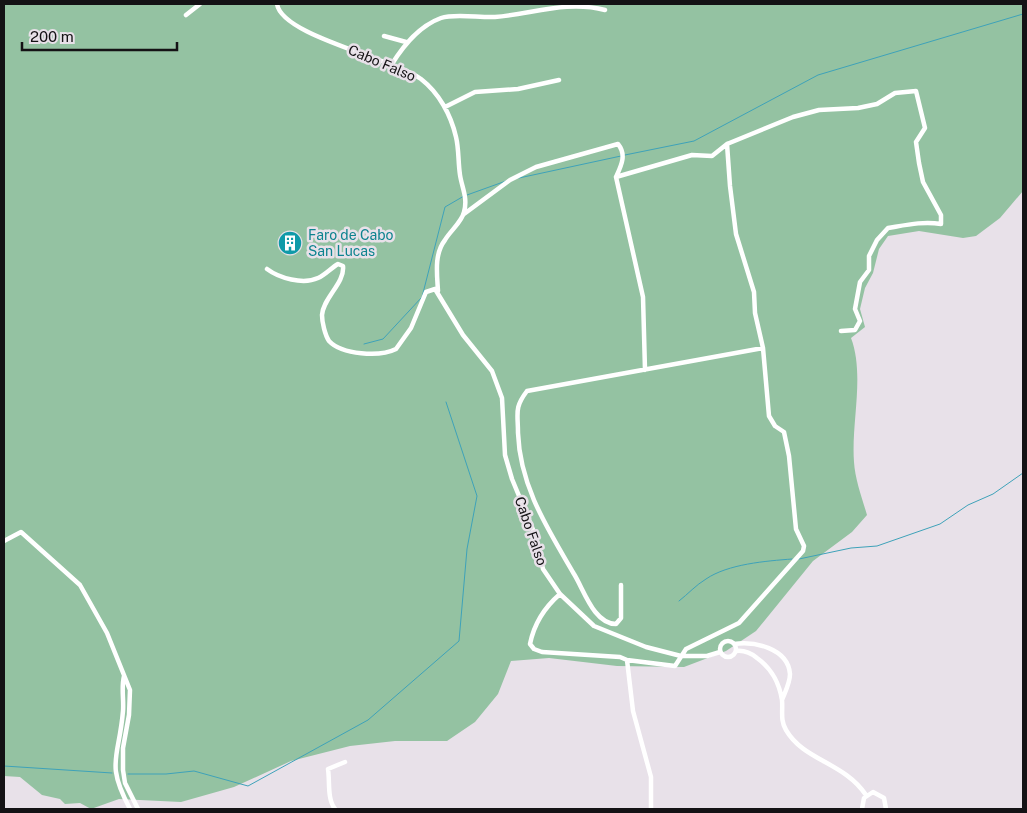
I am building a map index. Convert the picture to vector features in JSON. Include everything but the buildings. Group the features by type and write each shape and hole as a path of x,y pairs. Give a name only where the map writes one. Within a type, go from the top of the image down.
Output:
{"street":[{"path":"186,15 200,4"},
{"name":"Cabo Falso","path":"277,4 278,12 295,26 392,64 421,79 445,107 456,137 460,177 466,198 464,214 443,242 436,265 438,291 463,335 492,371 502,398 505,455 534,532 543,569 560,594 594,626 646,647 680,656"},
{"path":"392,64 406,42 419,31 442,17 496,17 561,6 590,6 605,10"},
{"path":"384,36 406,42"},
{"path":"445,107 475,92 518,89 559,80"},
{"path":"616,177 692,155 712,156 727,144 793,117 819,110 858,108 877,104 895,93 916,91 925,128 916,142 919,163 923,182 941,215 941,224 923,221 912,225 888,228 877,240 869,256 869,270 860,282 855,309 860,321 855,330 841,331"},
{"path":"464,214 510,180 536,167 618,144 623,150 623,156 622,165 616,177 643,296 645,370"},
{"path":"560,594 547,606 537,624 530,644 534,649 542,652 612,656 627,660 675,666 680,656 695,643 739,623 803,551 804,546 796,530 789,456 784,432 775,426 769,416 763,348 755,313 754,292 736,234 727,144"},
{"path":"466,198 474,203 479,202"},
{"path":"267,269 274,273 303,281 317,279 338,264 343,266 334,292 322,315 325,332 333,344 366,355 396,349 410,328 426,292 433,288 438,291"},
{"path":"621,585 620,618 616,624 609,624 601,619 586,596 529,492 519,446 518,404 527,391 763,348"},
{"path":"4,541 21,532 80,585 106,632 130,695 122,762 125,783 138,809"},
{"path":"720,652 722,643 727,641 734,644 755,644 777,653 788,666 790,675 782,700"},
{"path":"734,644 736,651"},
{"path":"752,654 755,644"},
{"path":"720,652 728,658 736,651"},
{"path":"736,651 752,654 767,665 776,678 782,700 782,721 791,738 801,748 847,774 866,795"},
{"path":"680,656 706,656 720,652"},
{"path":"627,660 632,711 651,777 651,809"},
{"path":"124,676 122,686 124,709 115,762 119,787 130,809"},
{"path":"778,688 788,686"},
{"path":"115,762 122,762"},
{"path":"335,809 330,799 331,784 328,770 345,762"},
{"path":"119,787 125,783"},
{"path":"862,809 862,800 866,795 873,792 880,794 886,800 886,809"}],"green space":[{"path":"4,4 1023,4 1023,191 1000,218 976,236 963,238 919,231 888,236 879,249 873,273 865,288 860,309 865,327 851,338 857,367 854,462 857,482 867,515 852,532 813,561 756,631 726,651 684,667 617,666 549,658 511,661 498,694 475,722 447,741 395,741 350,746 291,761 234,787 181,802 119,799 91,809 80,803 65,804 60,799 42,795 20,777 4,776"}],"waterway":[{"path":"625,155 694,141 818,75 1023,14"},
{"path":"519,178 621,156"},
{"path":"467,195 506,181"},
{"path":"364,344 383,339 422,297 445,207 464,196"},
{"path":"128,774 166,774 194,771 248,786 368,720 459,641 467,549 477,496 446,402"},
{"path":"799,559 851,548 877,546 940,524 968,505 993,494 1023,473"},
{"path":"679,601 702,581 725,570 748,564 792,559"},
{"path":"4,766 112,773"}],"place":[{"name":"Faro de Cabo San Lucas","path":"290,243"}]}
